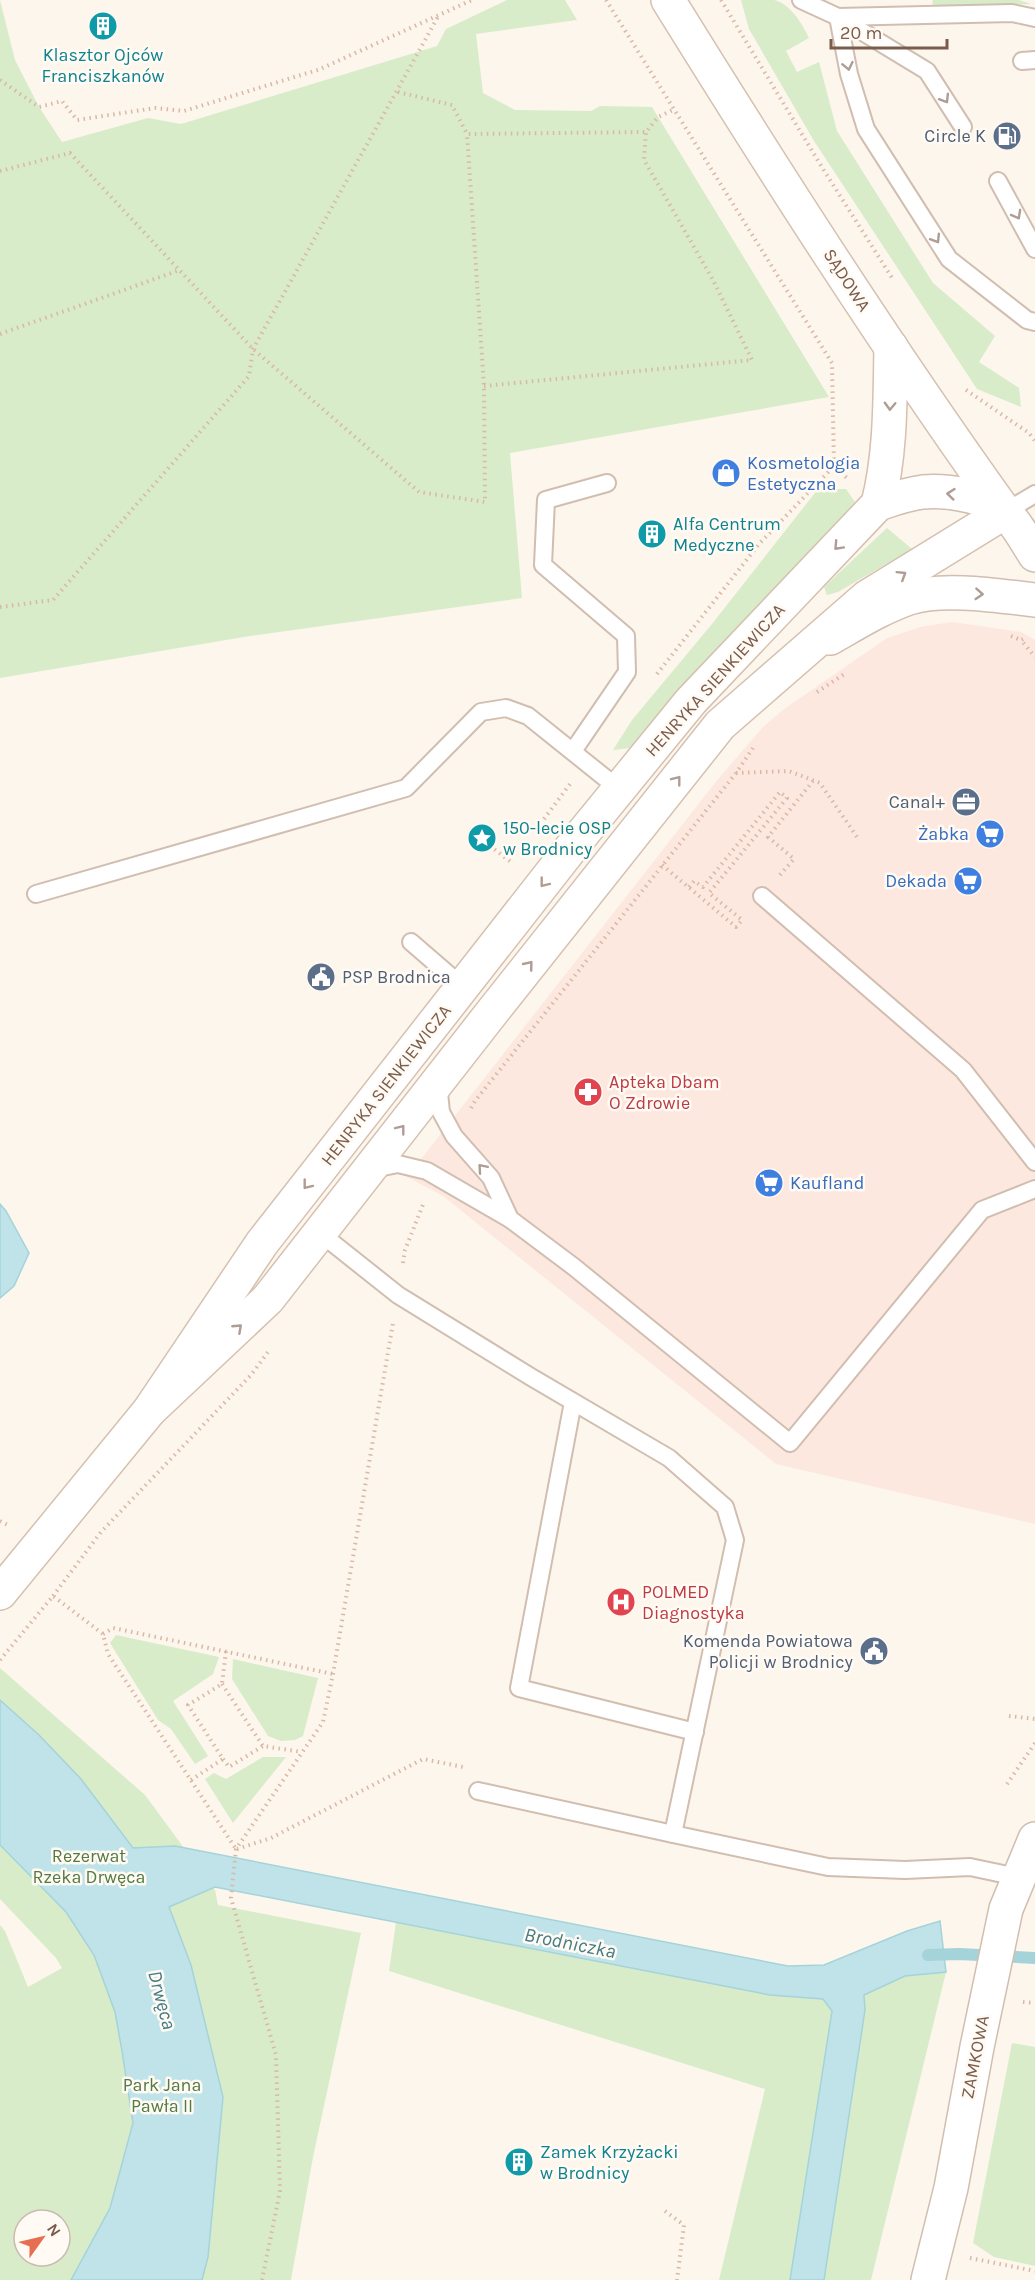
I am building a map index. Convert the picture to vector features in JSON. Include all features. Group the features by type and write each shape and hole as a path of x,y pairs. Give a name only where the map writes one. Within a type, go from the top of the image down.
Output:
{"main road":[{"name":"SĄDOWA","path":"668,0 774,170 947,432 1035,555"},
{"name":"HENRYKA SIENKIEWICZA","path":"0,1593 149,1411 262,1243 620,789 691,701 878,504 885,476 890,414 891,347"},
{"path":"878,504 917,493 943,493 967,495 985,501 1005,512"},
{"name":"HENRYKA SIENKIEWICZA","path":"149,1411 268,1299 720,725 867,597 1005,512"},
{"name":"HENRYKA SIENKIEWICZA","path":"807,649 911,597 945,593 1035,600"},
{"path":"620,789 650,813"},
{"path":"463,987 493,1011"},
{"name":"ZAMKOWA","path":"928,2280 951,2188 1006,1909 1017,1877 1035,1839"}],"lane":[{"path":"801,0 838,17 927,70 963,127"},
{"path":"838,17 1012,13 1035,18"},
{"path":"838,17 849,74 866,129 949,259 1027,320 1035,322"},
{"path":"927,70 946,69"},
{"path":"998,181 1035,249"},
{"path":"573,750 627,672 626,636 543,565 546,500 607,483"},
{"path":"1005,512 1035,494"},
{"path":"36,894 406,789 481,712 506,708 528,716 620,789"},
{"path":"762,896 963,1070 1035,1162"},
{"path":"411,942 463,987"},
{"path":"438,1081 441,1112 454,1136 491,1178 510,1219"},
{"path":"369,1169 398,1164 427,1171 510,1219 574,1267 790,1443 982,1210 1035,1189"},
{"path":"320,1233 398,1294 669,1458 725,1507 735,1540 673,1834"},
{"path":"573,1402 519,1688 695,1732"},
{"path":"478,1791 828,1867 904,1870 970,1867 1017,1877"}],"path":[{"path":"0,80 39,107 62,101 77,120 155,108 184,111 318,70 472,0"},
{"path":"606,0 832,363 834,466 878,504"},
{"path":"721,0 823,169 899,288"},
{"path":"0,607 53,600 249,376 253,349 439,15"},
{"path":"0,171 70,153 253,349 419,492 485,502 484,386 467,134 452,105 398,92"},
{"path":"484,386 752,360 713,280 644,160 646,132 658,117 675,109"},
{"path":"467,134 646,132"},
{"path":"0,334 180,270"},
{"path":"962,387 1029,433 1035,441"},
{"path":"1005,633 1021,640 1035,657"},
{"path":"1021,640 1028,635"},
{"path":"814,694 850,670"},
{"path":"454,1136 464,1123 475,1101 736,773 755,745"},
{"path":"736,773 789,771 820,783 859,840"},
{"path":"762,896 794,859 768,837 813,781"},
{"path":"689,888 694,881 703,887 780,792 787,798 709,893 742,920"},
{"path":"485,842 511,862"},
{"path":"662,865 723,916"},
{"path":"262,2280 280,2191 276,2055 231,1898 236,1849 323,1722 405,1250 424,1203 418,1184 427,1171"},
{"path":"0,1660 53,1596 101,1532 251,1375 273,1347"},
{"path":"53,1596 103,1634 108,1654 236,1849"},
{"path":"103,1634 113,1628 333,1674"},
{"path":"226,1651 222,1684 263,1746"},
{"path":"222,1684 188,1705 230,1767 263,1746 302,1752"},
{"path":"1009,1716 1035,1719"},
{"path":"1007,1784 1035,1743"},
{"path":"191,1780 223,1759"},
{"path":"236,1849 271,1838 423,1759 466,1767 478,1791"},
{"path":"665,2211 684,2225 677,2280"},
{"path":"968,2257 1035,2271"}],"shaded area":[{"path":"952,622 1021,632 1035,640 1035,1524 776,1464 443,1196 407,1177 718,779 763,727 784,709 887,638 920,627"}],"green space":[{"path":"0,0 15,60 39,107 62,142 148,118 181,124 437,46 446,29 507,0 565,0 577,20 476,34 483,93 515,110 591,111 600,106 652,107 829,397 510,453 522,598 250,636 0,678"},
{"path":"741,0 780,2 800,21 809,38 786,51 797,72 819,62 837,131 933,283 995,336 979,362 1019,388 1021,407 977,389 814,141 749,29"},
{"path":"933,0 1019,0 1031,4 937,8 932,3"},
{"path":"818,489 846,489 855,502 793,574 631,748 613,750 632,720 712,624"},
{"path":"887,528 912,549 838,592 827,595 824,587"},
{"path":"116,1635 219,1657 213,1674 173,1701 208,1756 195,1764 171,1729 158,1720 110,1643"},
{"path":"233,1659 318,1678 303,1736 295,1740 281,1741 268,1736 232,1679"},
{"name":"Rezerwat Rzeka Drwęca","path":"0,1668 145,1795 215,1890 218,1905 361,1933 313,2157 291,2280 0,2280 0,1925 5,1931 28,1987 62,1968 56,1958 0,1899"},
{"path":"263,1757 286,1757 233,1823 205,1779 214,1773 226,1779"},
{"path":"396,1922 770,1995 823,1999 832,2011 790,2280 719,2280 765,2089 389,1971"},
{"path":"946,1972 871,2280 824,2280 865,2010 864,1995 905,1976"},
{"path":"1012,2043 1035,2047 1035,2266 994,2257 973,2243"}],"water":[{"path":"0,1204 29,1253 14,1286 0,1298"},
{"name":"Rezerwat Rzeka Drwęca","path":"0,1700 39,1735 81,1779 133,1848 175,1846 788,1966 824,1965 907,1931 940,1921 946,1972 905,1976 864,1995 865,2010 824,2280 790,2280 832,2011 823,1999 770,1995 215,1887 169,1907 191,1965 223,2097 208,2257 202,2280 71,2280 110,2208 133,2123 115,2012 94,1955 66,1912 0,1845"}],"waterway":[{"name":"Brodniczka","path":"928,1955 959,1954 1035,1958"}],"place":[{"name":"Klasztor Ojców Franciszkanów","path":"103,26"},
{"name":"Circle K","path":"1007,136"},
{"name":"Kosmetologia Estetyczna","path":"726,473"},
{"name":"Alfa Centrum Medyczne","path":"652,534"},
{"name":"Canal+","path":"966,802"},
{"name":"Żabka","path":"990,834"},
{"name":"150-lecie OSP w Brodnicy","path":"482,838"},
{"name":"Dekada","path":"968,881"},
{"name":"PSP Brodnica","path":"321,977"},
{"name":"Apteka Dbam O Zdrowie","path":"588,1092"},
{"name":"Kaufland","path":"769,1183"},
{"name":"POLMED Diagnostyka","path":"621,1602"},
{"name":"Komenda Powiatowa Policji w Brodnicy","path":"874,1651"},
{"name":"Zamek Krzyżacki w Brodnicy","path":"519,2162"}],"water label":[{"name":"Drwęca","path":"162,2000"}],"park label":[{"name":"Park Jana Pawła II","path":"162,2095"}]}
